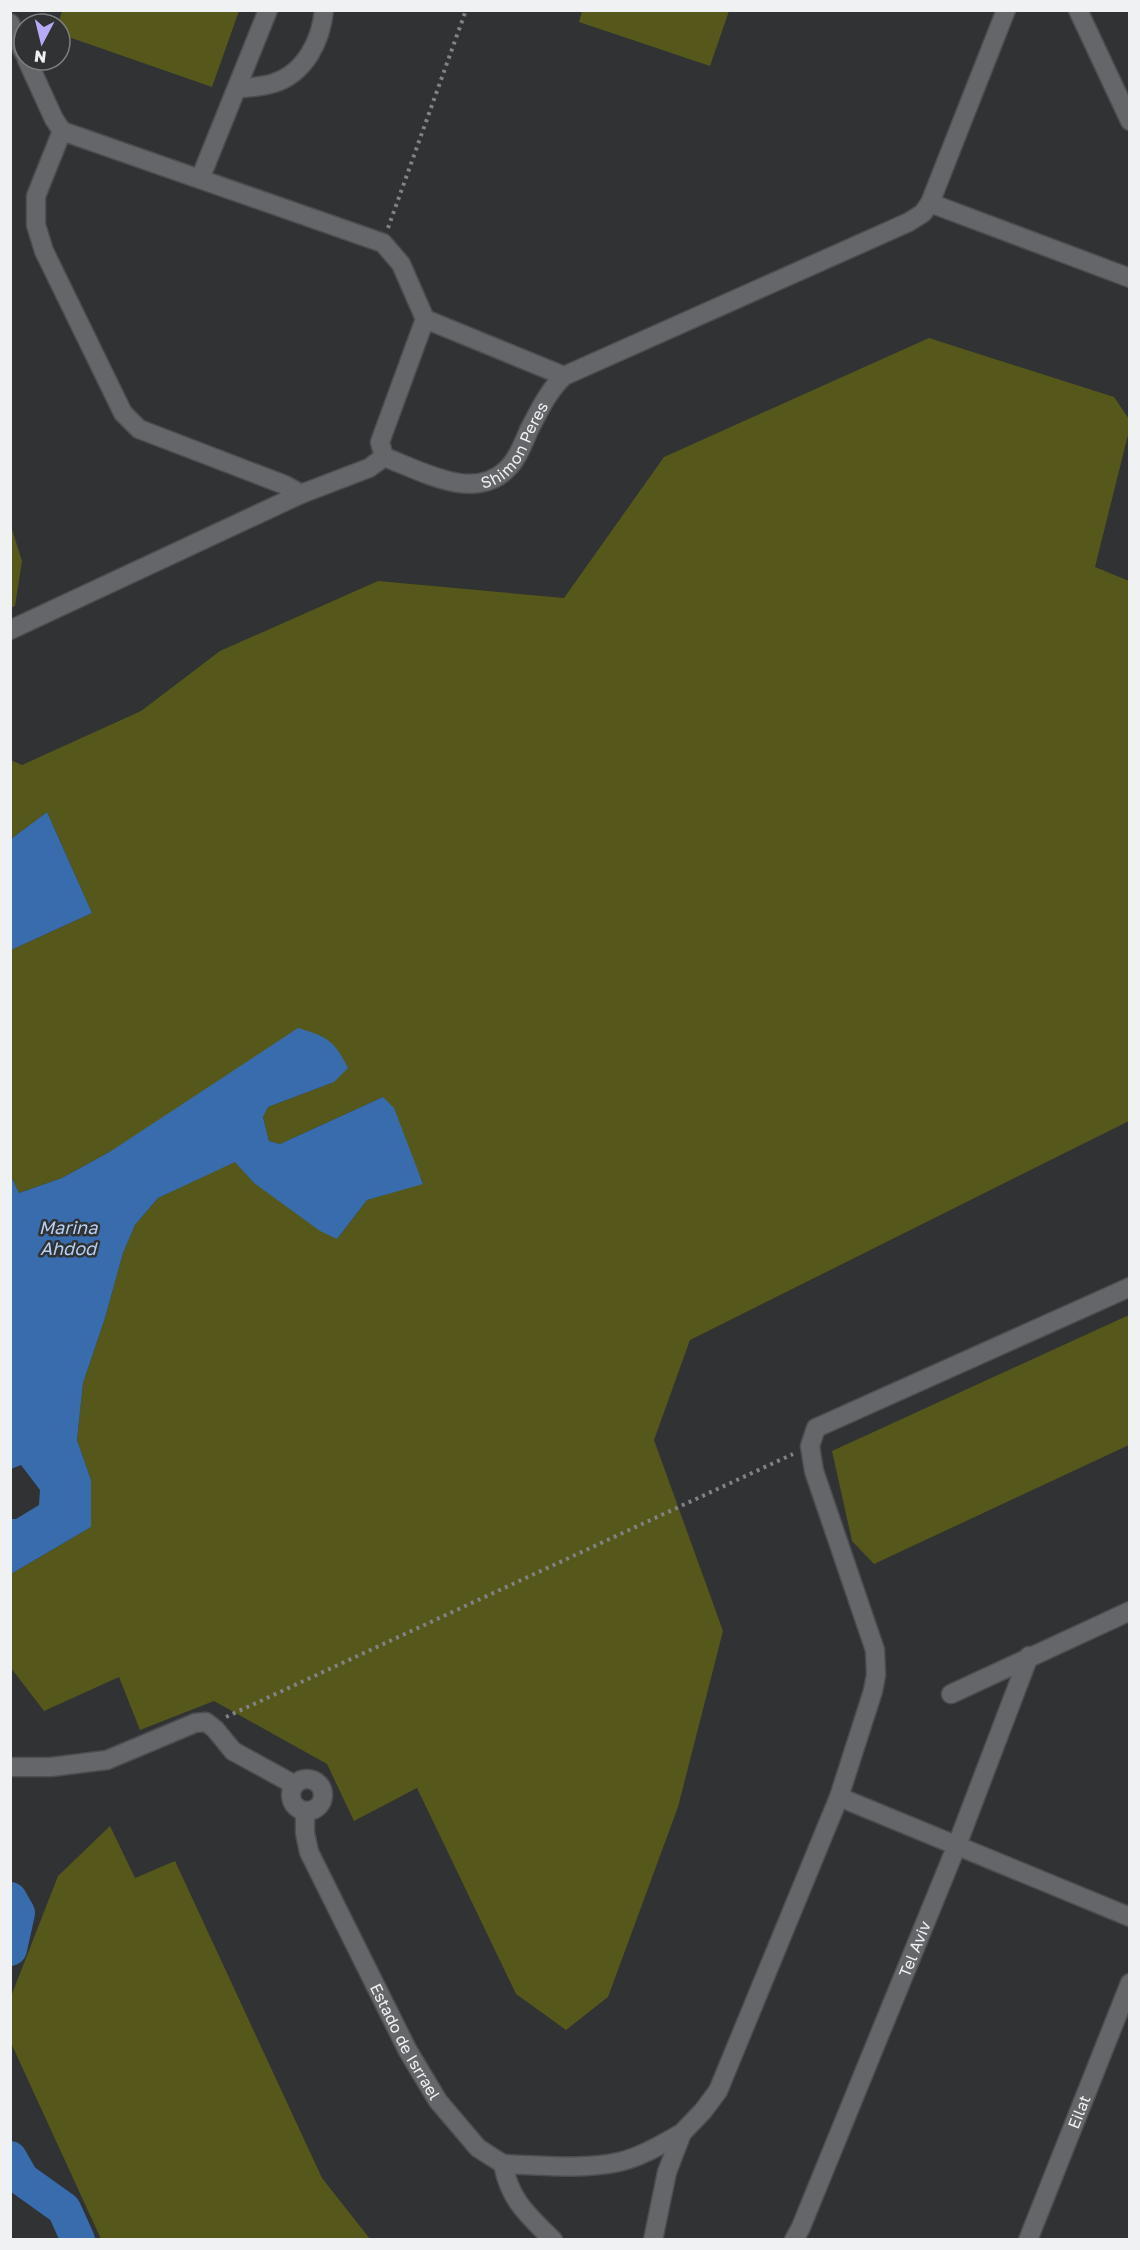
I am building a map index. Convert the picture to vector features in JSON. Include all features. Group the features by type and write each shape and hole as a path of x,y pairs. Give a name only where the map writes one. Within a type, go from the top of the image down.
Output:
{"street":[{"path":"200,179 268,10"},
{"path":"237,89 274,83 295,72 310,56 323,20 324,10"},
{"path":"1006,10 930,203 1130,278"},
{"path":"1078,10 1130,121"},
{"path":"10,630 301,494 369,468 384,457 380,442 425,319 401,264 383,243 62,131 32,72"},
{"path":"62,131 36,196 36,225 44,251 123,413 139,429 285,484 301,494"},
{"name":"Shimon Peres","path":"384,457 452,482 470,485 483,484 497,478 516,457 555,384 564,376 909,222 923,213 930,203"},
{"path":"425,319 564,376"},
{"path":"553,2240 520,2207 506,2179 503,2164 581,2167 620,2162 654,2149 682,2133 703,2111 718,2091 839,1797 873,1691 876,1674 875,1650 814,1471 810,1446 816,1428 1130,1287"},
{"path":"951,1694 1130,1611"},
{"name":"Tel Aviv","path":"794,2240 801,2228 957,1845 1029,1656"},
{"path":"10,1767 51,1767 107,1760 195,1723 206,1722 215,1729 233,1751 295,1785"},
{"path":"304,1779 315,1781 322,1790 323,1800 320,1805 311,1811 296,1807 291,1798 295,1785 304,1779"},
{"path":"839,1797 1130,1917"},
{"name":"Estado de Isrrael","path":"305,1811 305,1833 309,1852 408,2051 438,2101 478,2148 503,2164"},
{"name":"Eilat","path":"1028,2240 1130,1983"},
{"path":"653,2240 667,2172 682,2133"}],"path":[{"path":"383,243 466,10"},
{"path":"206,1722 215,1722 810,1446"}],"shaded area":[{"path":"62,10 239,11 212,87 72,38 72,12 61,12"},
{"path":"582,10 729,11 710,66 579,22"},
{"path":"929,338 1114,397 1129,419 1129,431 1095,567 1129,581 1129,1121 690,1340 654,1440 723,1631 678,1807 608,1997 566,2030 516,1994 417,1788 354,1821 327,1764 214,1701 140,1730 119,1677 44,1711 11,1668 11,1574 91,1527 91,1480 77,1440 83,1383 105,1318 123,1253 135,1225 158,1198 235,1161 254,1183 337,1239 367,1200 423,1183 383,1097 280,1144 269,1141 263,1117 268,1107 334,1082 111,1151 62,1178 19,1193 11,1176 11,950 92,913 47,812 11,839 11,760 22,765 141,711 220,651 378,581 564,598 664,457"},
{"path":"10,523 22,561 15,606 11,608"},
{"path":"1129,1315 1129,1445 874,1564 852,1541 832,1451"},
{"path":"110,1826 135,1878 175,1861 322,2178 370,2239 101,2239 11,2043 10,1999 58,1876"}],"water":[{"path":"47,812 92,913 11,950 11,839"},
{"name":"Marina Ahdod","path":"298,1028 323,1037 334,1045 348,1068 334,1082 268,1107 263,1117 269,1141 280,1144 383,1097 394,1108 423,1184 367,1200 337,1239 320,1231 254,1183 235,1162 158,1198 135,1225 123,1253 105,1318 83,1383 77,1440 91,1480 91,1527 11,1574 11,1519 16,1519 39,1505 40,1490 21,1465 11,1469 11,1176 19,1193 62,1178 111,1151"}],"waterway":[{"path":"10,1899 18,1913 10,1949"},
{"path":"10,2158 22,2179 64,2209 78,2240"}]}
